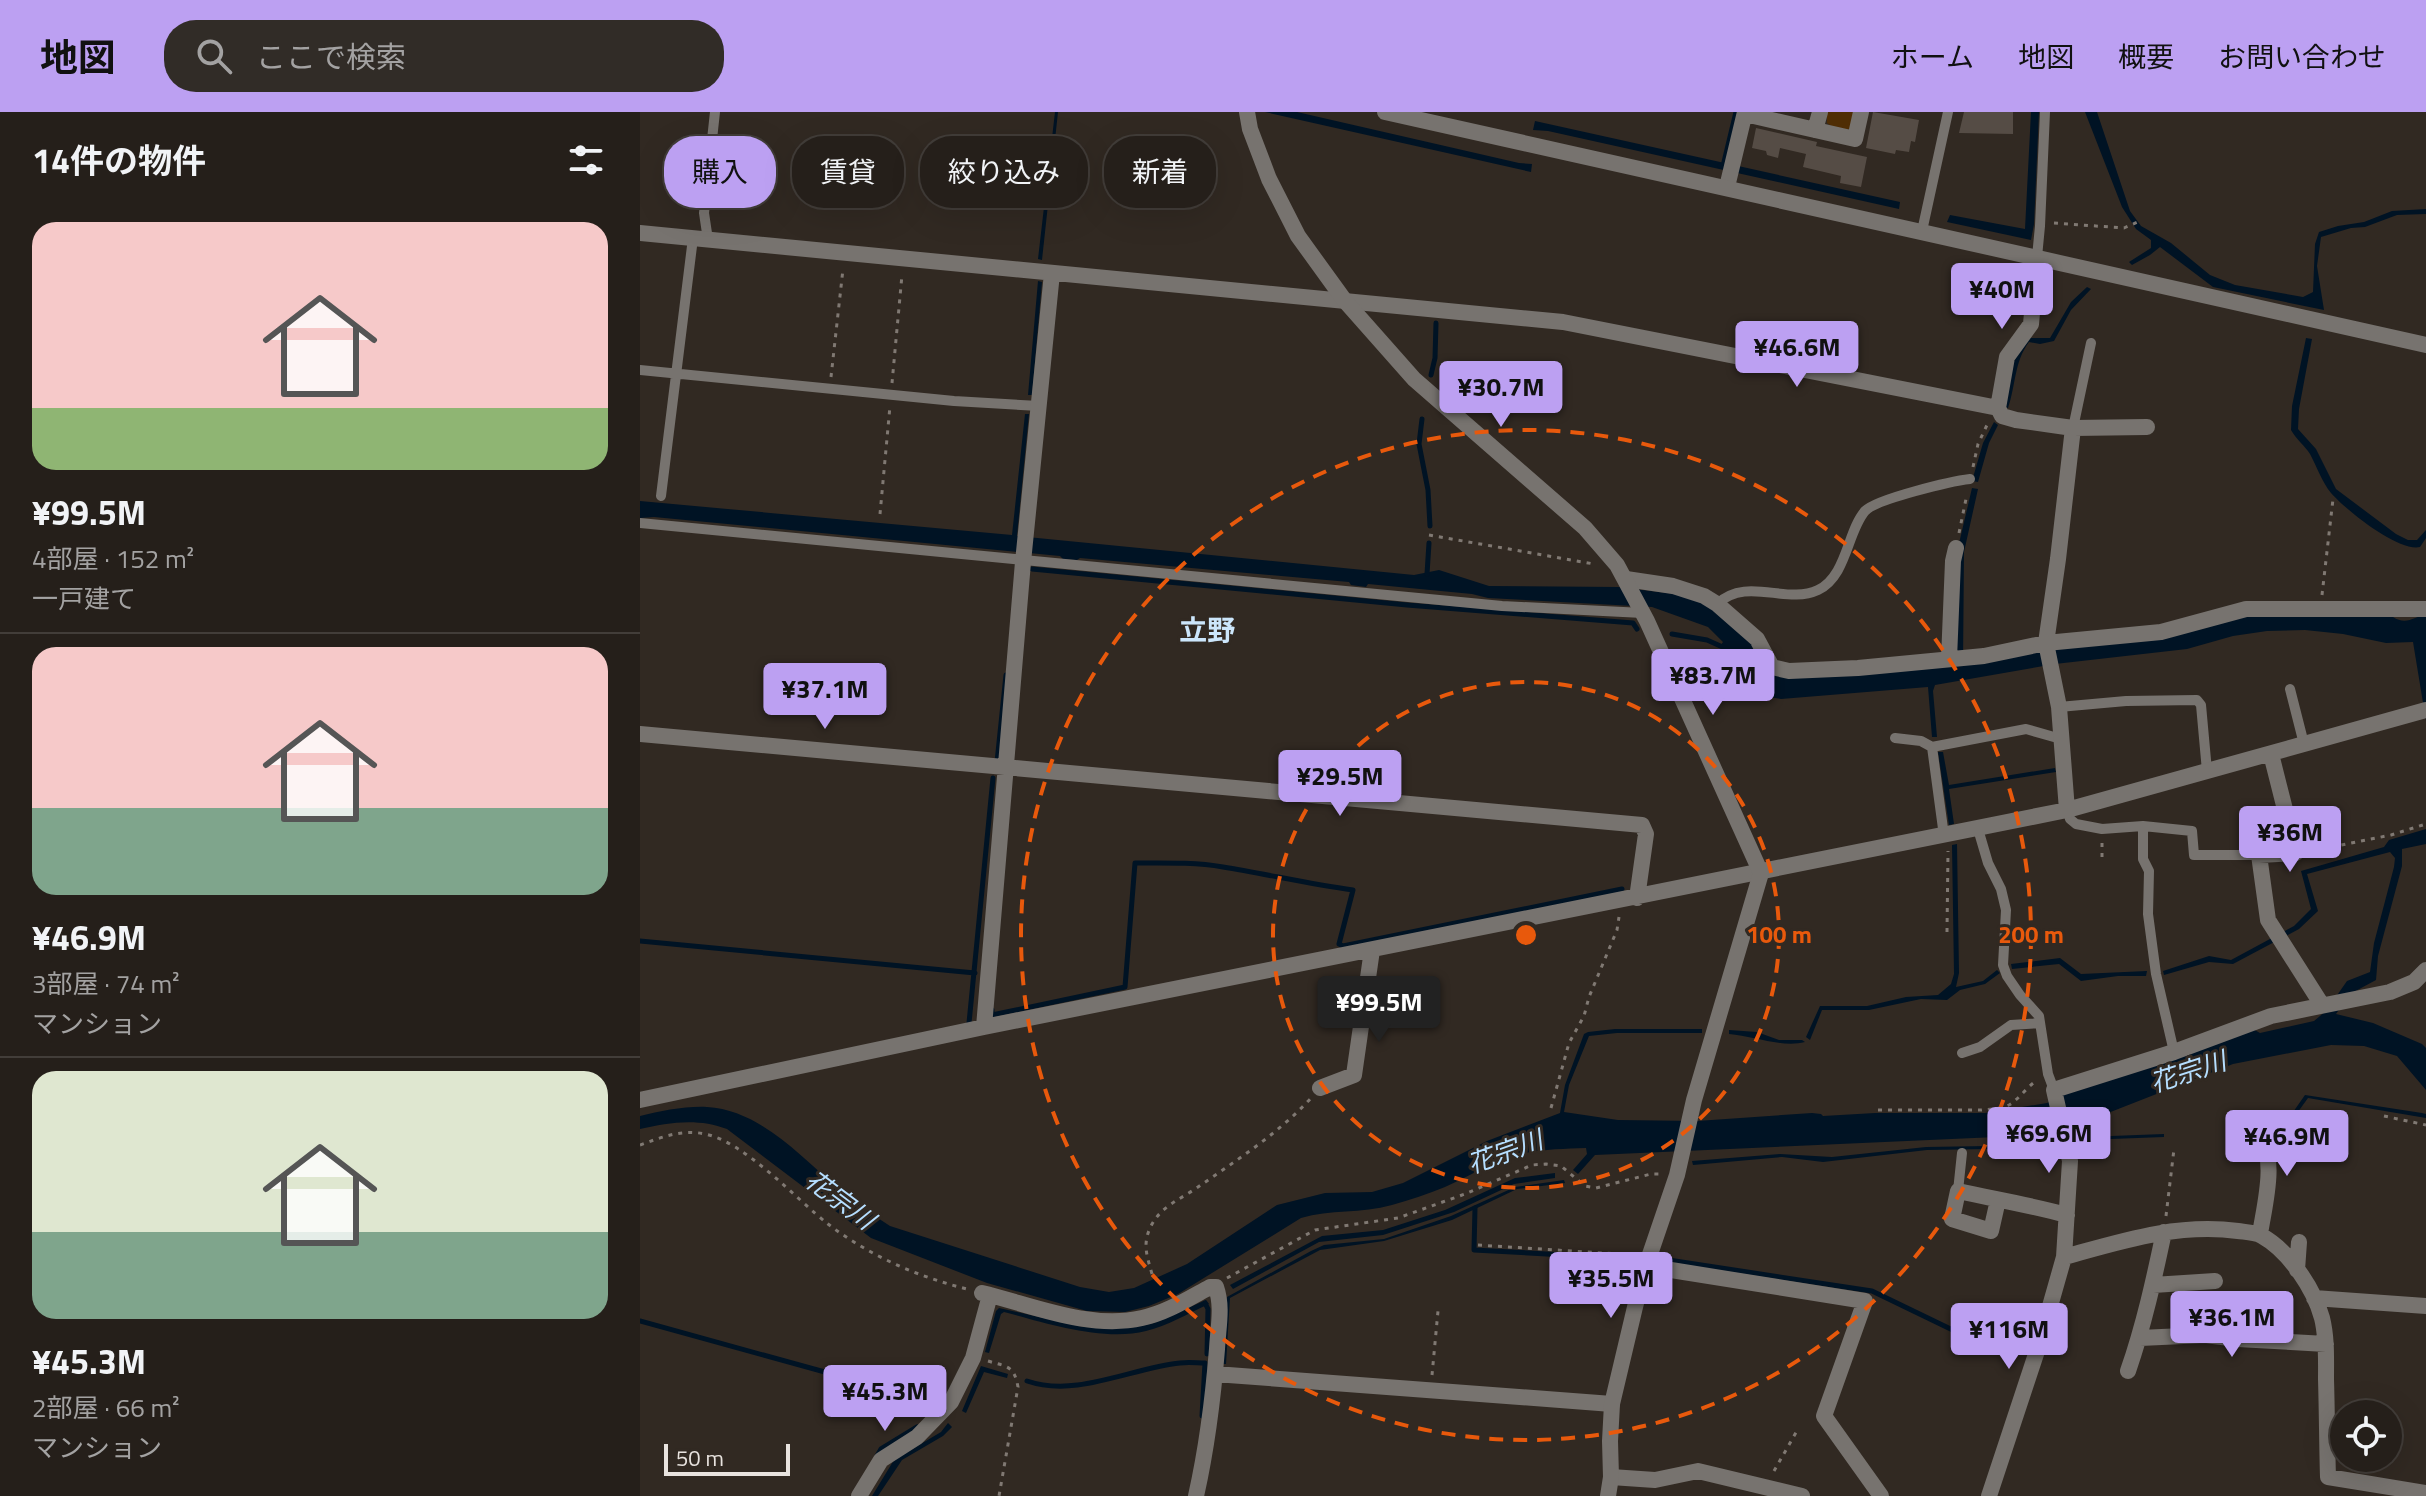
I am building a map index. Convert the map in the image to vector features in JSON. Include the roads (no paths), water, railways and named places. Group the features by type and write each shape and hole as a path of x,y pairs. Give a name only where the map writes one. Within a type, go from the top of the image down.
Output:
{"street":[{"path":"1247,112 1250,129 1269,179 1298,236 1345,301 1414,379 1585,528 1621,572 1643,613 1761,873 1694,1100 1676,1176 1648,1261 1612,1404 1608,1496"},
{"path":"1385,112 2426,345"},
{"path":"1815,130 1820,112"},
{"path":"1727,187 1745,113 1855,139 1861,112"},
{"path":"640,233 1563,322 1998,408"},
{"path":"2037,257 2031,324 2007,357 1998,408 2002,416 2073,428 2147,427"},
{"path":"984,1027 1026,534 1052,273"},
{"path":"2067,810 2059,707 2046,643 2073,428"},
{"path":"1949,659 1956,548"},
{"path":"1621,572 1704,596 1757,639 1772,667 1789,671 1984,656 2046,643 2161,632 2246,609 2426,609"},
{"path":"640,1100 984,1027 2067,810 2426,710"},
{"path":"640,734 1642,825 1646,834 1637,898"},
{"path":"2271,754 2296,853 2259,855 2268,920 2322,1005"},
{"path":"1320,1088 1354,1075 1372,950"},
{"path":"1989,1496 2040,1342 2064,1257 2070,1161 2054,1090 2174,1052 2271,1016 2390,992 2414,982 2426,970"},
{"path":"2259,1131 2268,1153 2260,1234"},
{"path":"1998,1200 1991,1231 1952,1219 1958,1191 2067,1215"},
{"path":"2064,1257 2164,1232 2214,1228 2260,1234 2279,1249 2297,1270 2314,1298 2322,1320 2326,1344 2328,1477 2426,1493"},
{"path":"2128,1371 2140,1338 2164,1232"},
{"path":"2297,1270 2299,1242"},
{"path":"1648,1261 1865,1301 1824,1416 1881,1496"},
{"path":"2153,1285 2215,1281"},
{"path":"859,1496 881,1460 917,1437 951,1402 973,1358 986,1294 1082,1318 1117,1321 1142,1318 1216,1287 1220,1300 1215,1374 1208,1443 1196,1496"},
{"path":"2314,1298 2426,1306"},
{"path":"2007,1323 2040,1342"},
{"path":"2140,1338 2205,1335 2326,1344"},
{"path":"1215,1374 1612,1404"},
{"path":"1611,1477 1655,1480 1698,1471 1802,1496"}],"lane":[{"path":"661,496 676,373 701,239 715,112"},
{"path":"1922,231 1948,112"},
{"path":"2037,257 2045,112"},
{"path":"2073,428 2091,343"},
{"path":"640,370 954,401 1039,406"},
{"path":"1717,604 1722,599 1751,590 1808,593 1819,590 1828,584 1836,572 1866,510 1883,501 1952,481 1970,479"},
{"path":"640,523 1502,606 1643,613"},
{"path":"2290,689 2304,744"},
{"path":"2059,707 2126,701 2197,700 2201,705 2207,771"},
{"path":"1932,747 1939,743 2026,729 2061,739"},
{"path":"1895,738 1921,741 1932,747"},
{"path":"1932,747 1944,836"},
{"path":"2067,810 2076,824 2102,829 2143,826 2192,831 2194,855 2259,855"},
{"path":"2143,826 2143,859 2149,871 2148,914 2156,974 2174,1052"},
{"path":"1978,829 2006,910 2003,965 2014,986 2039,1016 2048,1074 2054,1090"},
{"path":"1962,1053 1980,1047 2011,1025 2040,1023"},
{"path":"1958,1191 1962,1153"}],"water":[{"path":"1055,112 1058,112 1055,136 1052,136"},
{"path":"1265,112 1297,112 1532,164 1531,172"},
{"path":"2031,112 2039,112 2031,240 1947,222 1950,215 2025,229"},
{"path":"2085,112 2097,112 2130,211 2141,226 2171,243 2210,275 2235,285 2303,297 2313,292 2315,244 2319,232 2364,222 2392,211 2426,209 2426,214 2397,215 2365,227 2321,237 2317,266 2324,310 2213,287 2160,247 2132,265 2129,262 2151,248 2151,240 2136,229 2122,207"},
{"path":"1535,121 1900,202 1899,209 1533,130"},
{"path":"1044,208 1048,208 1042,260 1038,259"},
{"path":"1038,281 1042,282 1032,395 1028,395"},
{"path":"2087,287 2091,289 2071,310 2054,341 2040,344 2029,342 2018,366 2008,408 2004,407 2014,361 2027,338 2050,338 2071,302"},
{"path":"2306,338 2312,339 2298,429 2316,449 2336,489 2408,540 2417,540 2426,530 2426,538 2420,547 2410,547 2386,537 2338,500 2291,430 2292,406"},
{"path":"1025,414 1029,414 1017,536 1414,575 1439,570 1489,586 1618,587 1683,595 1704,602 1751,640 1768,670 1956,664 1957,552 1972,488 1978,489 1964,552 1963,664 2247,615 2392,613 2393,617 2406,621 2426,613 2426,721 2413,642 2386,643 2343,634 2305,630 2267,631 2233,636 2187,649 2055,664 1935,685 1937,737 1932,737 1928,687 1781,699 1762,696 1733,656 1721,645 1723,642 1708,627 1652,607 1488,598 1368,584 1366,587 1349,582 1063,559 1060,556 640,518 640,501 1012,535"},
{"path":"1994,422 1998,425 1989,443 1978,482 1972,481 1983,443"},
{"path":"1938,752 1943,752 1949,785 2055,768 2056,772 1949,789 1954,824 1949,825"},
{"name":"花宗川","path":"2426,829 2426,844 2402,849 2402,866 2378,956 2376,980 2350,994 2336,1014 2373,1023 2422,1044 2426,1048 2426,1090 2397,1056 2364,1046 2331,1045 2233,1064 2057,1133 1595,1155 1578,1174 1573,1170 1587,1154 1586,1148 1531,1152 1504,1159 1445,1187 1399,1203 1301,1218 1178,1294 1125,1312 1087,1311 987,1283 871,1238 727,1129 706,1123 684,1122 640,1129 640,1116 648,1114 690,1107 726,1110 744,1116 777,1136 890,1226 1080,1287 1109,1292 1134,1288 1187,1264 1277,1205 1325,1193 1372,1192 1403,1183 1487,1141 1560,1113 1565,1085 1584,1034 1588,1032 1702,1029 1702,1033 1589,1036 1569,1085 1564,1112 1618,1120 1697,1121 1812,1113 1823,1116 1985,1113 2047,1103 2253,1029 2260,1033 2314,1021 2326,1011 2347,981 2370,972 2374,943 2394,867 2395,858 2390,852 2307,874 2318,911 2299,929 2233,964 2209,962 2164,975 2163,971 2209,956 2231,960 2294,926 2311,909 2301,871 2384,847 2389,840"},
{"path":"1957,844 1959,973 1956,987 1983,981 1997,970 2000,973 1985,984 1960,990 1947,1000 1921,999 1869,1010 1822,1010 1810,1040 1806,1037 1820,1006 1867,1006 1906,997 1938,995 1951,984 1954,974 1952,845"},
{"path":"2060,958 2081,974 2147,971 2146,976 2081,981 2059,964 2012,969 2011,964"},
{"path":"1729,1030 1805,1042 1777,1043 1729,1034"},
{"path":"2305,1095 2422,1113 2426,1114 2426,1118 2308,1098 2287,1127 2273,1138 2272,1135 2282,1128"},
{"path":"2164,1134 2164,1137 2111,1139 2079,1147 2078,1144 2111,1136"},
{"path":"2057,1145 2057,1148 1927,1150 1823,1162 1782,1157 1693,1165 1692,1161 1780,1154 1832,1157 1926,1147"},
{"path":"1555,1173 1555,1178 1514,1184 1454,1212 1383,1235 1319,1242 1233,1289 1230,1285 1322,1236 1383,1230 1445,1210 1515,1178"},
{"path":"1564,1180 1565,1183 1517,1189 1452,1220 1384,1241 1320,1250 1230,1298 1226,1364 1223,1364 1227,1297 1311,1251 1324,1245 1384,1239 1451,1216 1515,1187"},
{"path":"1206,1300 1209,1304 1170,1323 1130,1334 1075,1330 1004,1312 989,1353 985,1352 999,1308 1083,1327 1130,1328 1154,1323"},
{"path":"981,1366 1008,1374 1007,1378 984,1372 966,1413 962,1411"},
{"path":"948,1423 952,1427 943,1436 902,1460 878,1496 872,1496 894,1460 941,1432"}],"waterway":[{"path":"1720,166 1723,166 1736,112"},
{"path":"1431,375 1436,323"},
{"path":"1422,419 1419,444 1428,490 1430,526"},
{"path":"1427,574 1429,543"},
{"path":"1032,569 1633,623 1637,629"},
{"path":"1672,634 1707,640 1727,649"},
{"path":"995,762 1006,675"},
{"path":"969,1023 993,778"},
{"path":"992,1010 992,1015 1125,987 1135,863 1212,865 1353,890 1339,944 1343,946 1622,889"},
{"path":"640,941 975,973"},
{"path":"1475,1208 1474,1250 1637,1259"},
{"path":"1662,1259 1872,1291 1992,1349"},
{"path":"1205,1303 1208,1309 1207,1354"},
{"path":"640,1321 937,1403"},
{"path":"1027,1381 1065,1386 1161,1366 1205,1363 1202,1416"},
{"path":"877,1456 881,1449 917,1427"}],"district":[{"name":"立野","path":"1207,630"}]}
